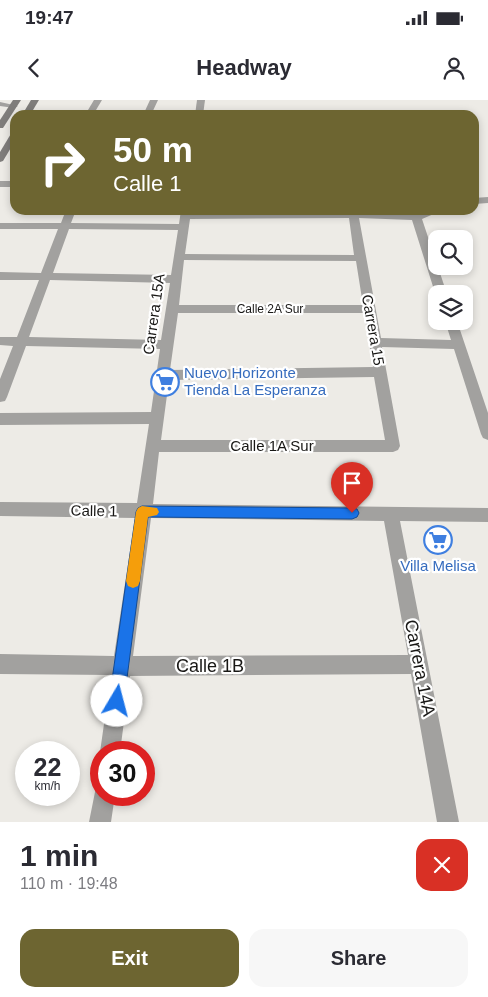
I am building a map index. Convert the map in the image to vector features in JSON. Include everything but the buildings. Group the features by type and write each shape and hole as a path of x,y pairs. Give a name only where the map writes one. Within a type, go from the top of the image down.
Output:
{"street":[{"path":"0,104 16,103"},
{"path":"0,126 10,112"},
{"path":"0,159 10,150"},
{"path":"0,396 69,215"},
{"path":"0,226 65,226 184,218 353,215 416,217 422,215"},
{"name":"Carrera 15","path":"353,215 393,446"},
{"path":"416,217 439,285"},
{"name":"Carrera 15A","path":"142,512 184,218"},
{"path":"179,258 360,258"},
{"path":"0,276 176,279"},
{"name":"Calle 2A Sur","path":"172,309 370,309"},
{"path":"453,330 488,434"},
{"path":"0,341 166,345"},
{"path":"375,342 458,346"},
{"path":"162,375 380,372"},
{"path":"0,419 156,418"},
{"name":"Calle 1A Sur","path":"152,446 393,446"},
{"name":"Calle 1","path":"0,509 488,515"},
{"path":"112,741 142,512"},
{"name":"Carrera 14A","path":"391,514 448,822"},
{"name":"Calle 1B","path":"0,664 122,666 420,664"},
{"path":"100,822 102,806"}],"slow traffic":[{"path":"133,581 142,512 152,512"}],"place":[{"name":"Nuevo Horizonte Tienda La Esperanza","path":"165,382"},
{"name":"Villa Melisa","path":"438,540"}],"route":[{"path":"117,701 142,512 352,513"}]}
